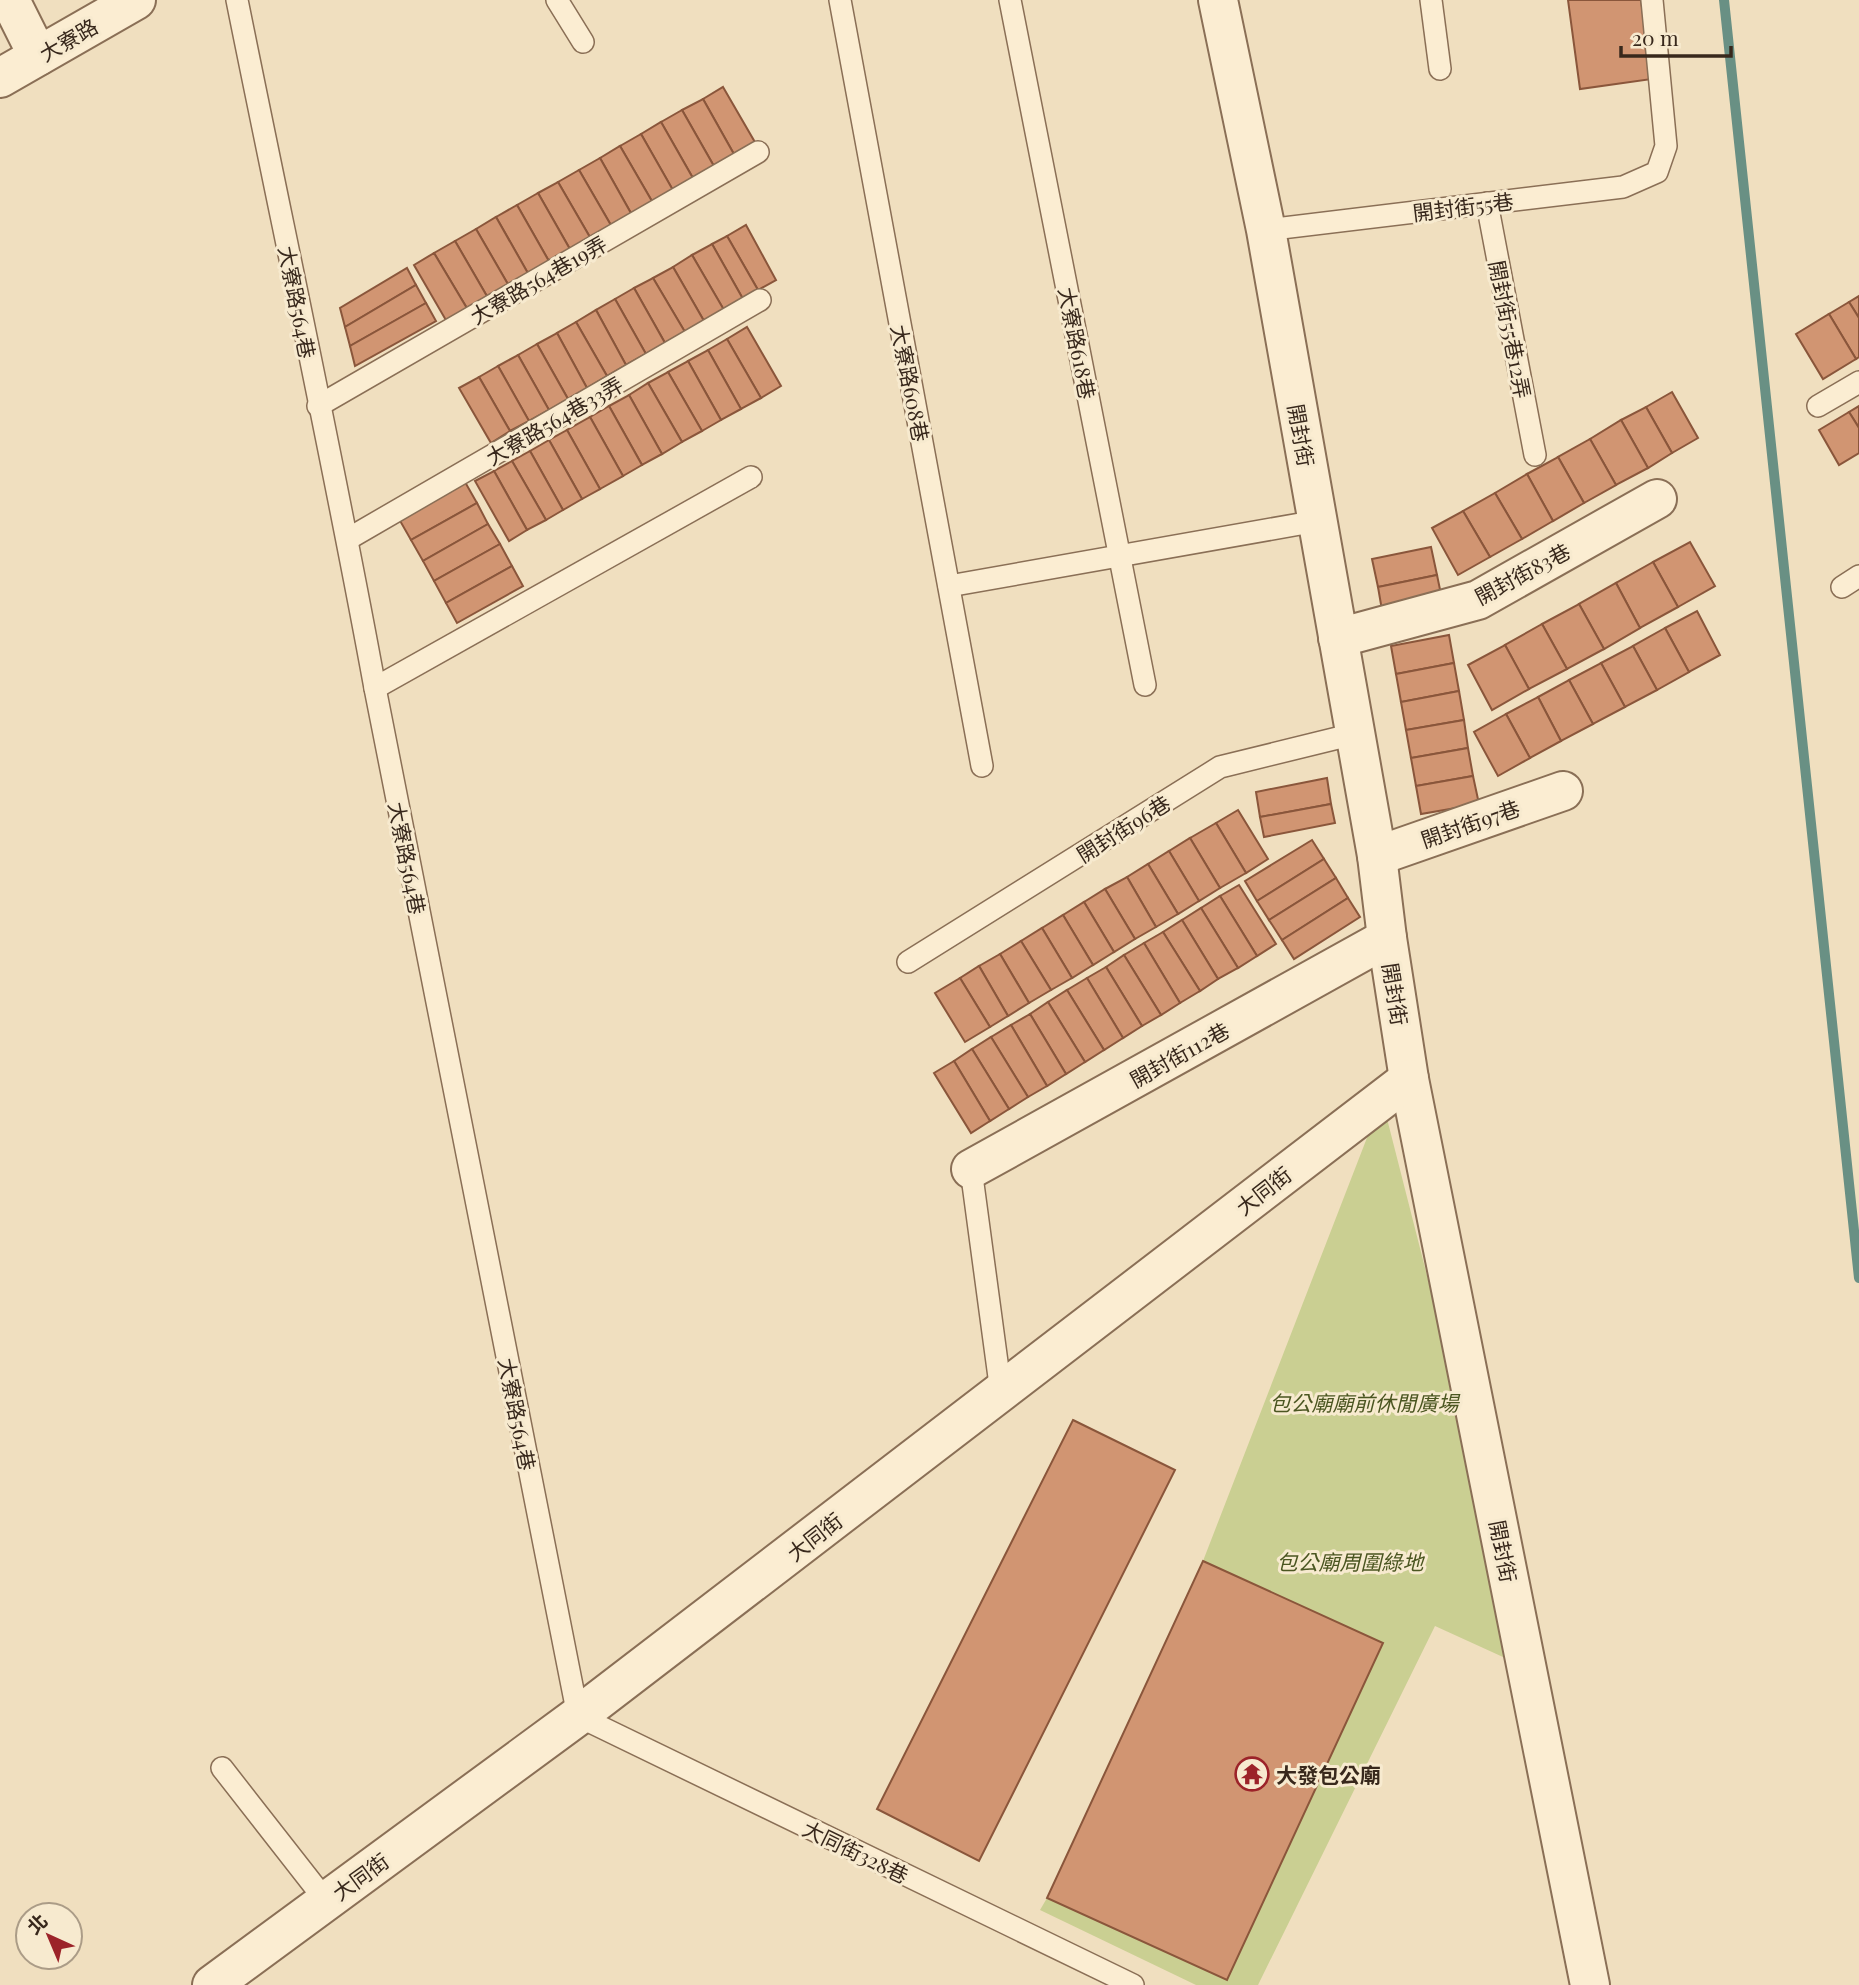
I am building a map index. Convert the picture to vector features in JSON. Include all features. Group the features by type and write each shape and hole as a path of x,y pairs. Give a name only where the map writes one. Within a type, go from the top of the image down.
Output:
{"street":[{"path":"10,0 38,56"},
{"name":"大寮路","path":"0,78 136,0"},
{"name":"開封街","path":"1218,0 1266,230 1377,856 1409,1079 1590,1985"},
{"name":"開封街83巷","path":"1338,638 1478,600 1657,499"},
{"name":"開封街97巷","path":"1377,856 1563,791"},
{"name":"開封街112巷","path":"971,1169 1387,938"},
{"name":"大同街","path":"212,1985 578,1716 1409,1079"}],"lane":[{"name":"大寮路564巷","path":"237,0 318,405 348,540 374,688 578,1716"},
{"path":"558,0 583,42"},
{"name":"大寮路608巷","path":"840,0 982,766"},
{"name":"大寮路618巷","path":"1010,0 1145,685"},
{"path":"1431,0 1440,69"},
{"name":"開封街55巷","path":"1266,230 1623,187 1657,172 1666,146 1652,0"},
{"name":"大寮路564巷19弄","path":"318,405 758,152"},
{"name":"開封街55巷12弄","path":"1487,203 1535,456"},
{"name":"大寮路564巷33弄","path":"348,540 760,300"},
{"path":"1818,406 1859,382"},
{"path":"374,688 751,477"},
{"path":"948,586 1317,521"},
{"name":"開封街96巷","path":"908,962 1220,767 1354,734"},
{"path":"971,1169 1001,1392"},
{"name":"大同街328巷","path":"578,1716 1133,1985"},
{"path":"222,1768 326,1901"}],"green space":[{"name":"包公廟廟前休閒廣場","path":"1382,1099 1527,1668 1435,1626 1258,1985 1196,1985 1040,1910 1047,1898 1227,1980 1383,1644 1203,1561"}],"building":[{"path":"1568,0 1641,0 1652,79 1580,89"},
{"path":"723,87 756,144 735,156 703,99"},
{"path":"703,99 735,156 715,168 682,110"},
{"path":"682,110 715,168 694,180 661,122"},
{"path":"661,122 694,180 674,192 641,134"},
{"path":"641,134 674,192 653,203 620,146"},
{"path":"620,146 653,203 632,215 600,158"},
{"path":"600,158 632,215 612,227 579,170"},
{"path":"579,170 612,227 591,239 558,182"},
{"path":"558,182 591,239 571,251 538,193"},
{"path":"538,193 571,251 550,263 517,205"},
{"path":"517,205 550,263 529,275 496,217"},
{"path":"496,217 529,275 509,286 476,229"},
{"path":"746,225 776,280 758,290 727,236"},
{"path":"476,229 509,286 488,298 455,241"},
{"path":"727,236 758,290 743,299 712,244"},
{"path":"455,241 488,298 468,310 434,253"},
{"path":"712,244 743,299 724,310 692,255"},
{"path":"434,253 468,310 447,322 414,265"},
{"path":"692,255 724,310 704,321 673,267"},
{"path":"673,267 704,321 685,332 653,278"},
{"path":"407,268 416,285 345,327 340,308"},
{"path":"653,278 685,332 665,343 634,288"},
{"path":"416,285 426,303 350,346 345,327"},
{"path":"634,288 665,343 646,354 615,299"},
{"path":"1859,296 1859,318 1849,302"},
{"path":"615,299 646,354 626,365 596,310"},
{"path":"1849,302 1859,318 1859,357 1856,359 1829,314"},
{"path":"426,303 436,321 355,366 350,346"},
{"path":"596,310 626,365 607,376 576,322"},
{"path":"1829,314 1856,359 1823,379 1796,334"},
{"path":"576,322 607,376 587,388 557,333"},
{"path":"747,327 781,386 761,398 727,339"},
{"path":"557,333 587,388 568,399 537,344"},
{"path":"727,339 761,398 741,409 708,350"},
{"path":"537,344 568,399 549,410 518,355"},
{"path":"708,350 741,409 721,420 688,361"},
{"path":"518,355 549,410 529,421 498,366"},
{"path":"688,361 721,420 702,431 668,372"},
{"path":"498,366 529,421 510,431 479,377"},
{"path":"668,372 702,431 682,442 648,383"},
{"path":"479,377 510,431 491,443 459,388"},
{"path":"648,383 682,442 662,454 629,395"},
{"path":"1672,392 1698,438 1672,453 1646,407"},
{"path":"629,395 662,454 642,465 609,406"},
{"path":"609,406 642,465 623,476 590,417"},
{"path":"1859,406 1859,428 1849,412"},
{"path":"1646,407 1672,453 1648,468 1621,420"},
{"path":"1849,412 1859,428 1859,453 1839,465 1819,430"},
{"path":"590,417 623,476 600,489 567,430"},
{"path":"1621,420 1648,468 1616,485 1590,439"},
{"path":"567,430 600,489 582,499 549,440"},
{"path":"1590,439 1616,485 1584,503 1558,457"},
{"path":"549,440 582,499 563,510 530,451"},
{"path":"530,451 563,510 546,520 512,461"},
{"path":"1558,457 1584,503 1553,521 1527,474"},
{"path":"512,461 546,520 527,530 494,471"},
{"path":"494,471 527,530 509,541 475,481"},
{"path":"1527,474 1553,521 1522,539 1495,493"},
{"path":"465,482 477,503 411,540 399,519"},
{"path":"1495,493 1522,539 1490,557 1463,511"},
{"path":"477,503 488,524 423,561 411,540"},
{"path":"1463,511 1490,557 1458,575 1432,528"},
{"path":"488,524 500,544 434,581 423,561"},
{"path":"1690,542 1715,586 1678,607 1653,562"},
{"path":"500,544 512,566 446,603 434,581"},
{"path":"1431,547 1437,575 1378,587 1372,559"},
{"path":"1653,562 1678,607 1640,628 1616,583"},
{"path":"512,566 523,586 457,623 446,603"},
{"path":"1437,575 1443,604 1383,616 1378,587"},
{"path":"1616,583 1640,628 1604,649 1579,604"},
{"path":"1579,604 1604,649 1567,669 1542,624"},
{"path":"1697,611 1720,655 1689,672 1665,628"},
{"path":"1542,624 1567,669 1529,689 1505,645"},
{"path":"1665,628 1689,672 1657,690 1633,646"},
{"path":"1449,635 1454,663 1396,674 1391,646"},
{"path":"1505,645 1529,689 1492,710 1468,665"},
{"path":"1633,646 1657,690 1625,707 1601,663"},
{"path":"1454,663 1459,691 1401,702 1396,674"},
{"path":"1601,663 1625,707 1593,724 1569,680"},
{"path":"1569,680 1593,724 1561,741 1538,697"},
{"path":"1459,691 1464,720 1406,730 1401,702"},
{"path":"1538,697 1561,741 1530,758 1506,714"},
{"path":"1506,714 1530,758 1498,776 1474,732"},
{"path":"1464,720 1468,748 1411,758 1406,730"},
{"path":"1468,748 1473,776 1416,786 1411,758"},
{"path":"1473,776 1479,804 1421,814 1416,786"},
{"path":"1327,778 1331,804 1260,817 1256,792"},
{"path":"1331,804 1335,823 1264,837 1260,817"},
{"path":"1238,810 1268,859 1246,873 1216,823"},
{"path":"1216,823 1246,873 1220,888 1190,838"},
{"path":"1190,838 1220,888 1199,901 1169,851"},
{"path":"1312,840 1324,859 1257,901 1245,881"},
{"path":"1169,851 1199,901 1178,914 1148,864"},
{"path":"1324,859 1336,878 1269,920 1257,901"},
{"path":"1148,864 1178,914 1156,927 1127,877"},
{"path":"1127,877 1156,927 1135,939 1105,889"},
{"path":"1336,878 1348,898 1282,940 1269,920"},
{"path":"1239,885 1276,944 1257,956 1220,896"},
{"path":"1105,889 1135,939 1114,952 1084,902"},
{"path":"1220,896 1257,956 1238,968 1201,908"},
{"path":"1348,898 1360,917 1294,959 1282,940"},
{"path":"1084,902 1114,952 1093,965 1063,915"},
{"path":"1201,908 1238,968 1218,979 1182,920"},
{"path":"1063,915 1093,965 1072,978 1042,928"},
{"path":"1182,920 1218,979 1200,991 1163,932"},
{"path":"1042,928 1072,978 1051,990 1021,941"},
{"path":"1163,932 1200,991 1180,1003 1144,943"},
{"path":"1021,941 1051,990 1029,1003 1000,954"},
{"path":"1144,943 1180,1003 1161,1015 1124,955"},
{"path":"1000,954 1029,1003 1008,1016 979,966"},
{"path":"1124,955 1161,1015 1142,1026 1106,967"},
{"path":"979,966 1008,1016 990,1027 960,978"},
{"path":"1106,967 1142,1026 1123,1038 1087,978"},
{"path":"960,978 990,1027 965,1042 935,993"},
{"path":"1087,978 1123,1038 1104,1050 1067,990"},
{"path":"1067,990 1104,1050 1085,1062 1048,1002"},
{"path":"1048,1002 1085,1062 1066,1074 1030,1014"},
{"path":"1030,1014 1066,1074 1047,1086 1011,1025"},
{"path":"1011,1025 1047,1086 1028,1097 991,1037"},
{"path":"991,1037 1028,1097 1009,1109 972,1049"},
{"path":"972,1049 1009,1109 990,1121 954,1061"},
{"path":"954,1061 990,1121 971,1133 934,1073"},
{"path":"1073,1420 1175,1470 979,1861 877,1809"},
{"name":"大發包公廟","path":"1203,1561 1383,1643 1227,1980 1047,1898"}],"waterway":[{"path":"1724,0 1859,1278"}],"place":[{"name":"大發包公廟","path":"1252,1774"}],"park label":[{"name":"包公廟周圍綠地","path":"1350,1561"}]}
